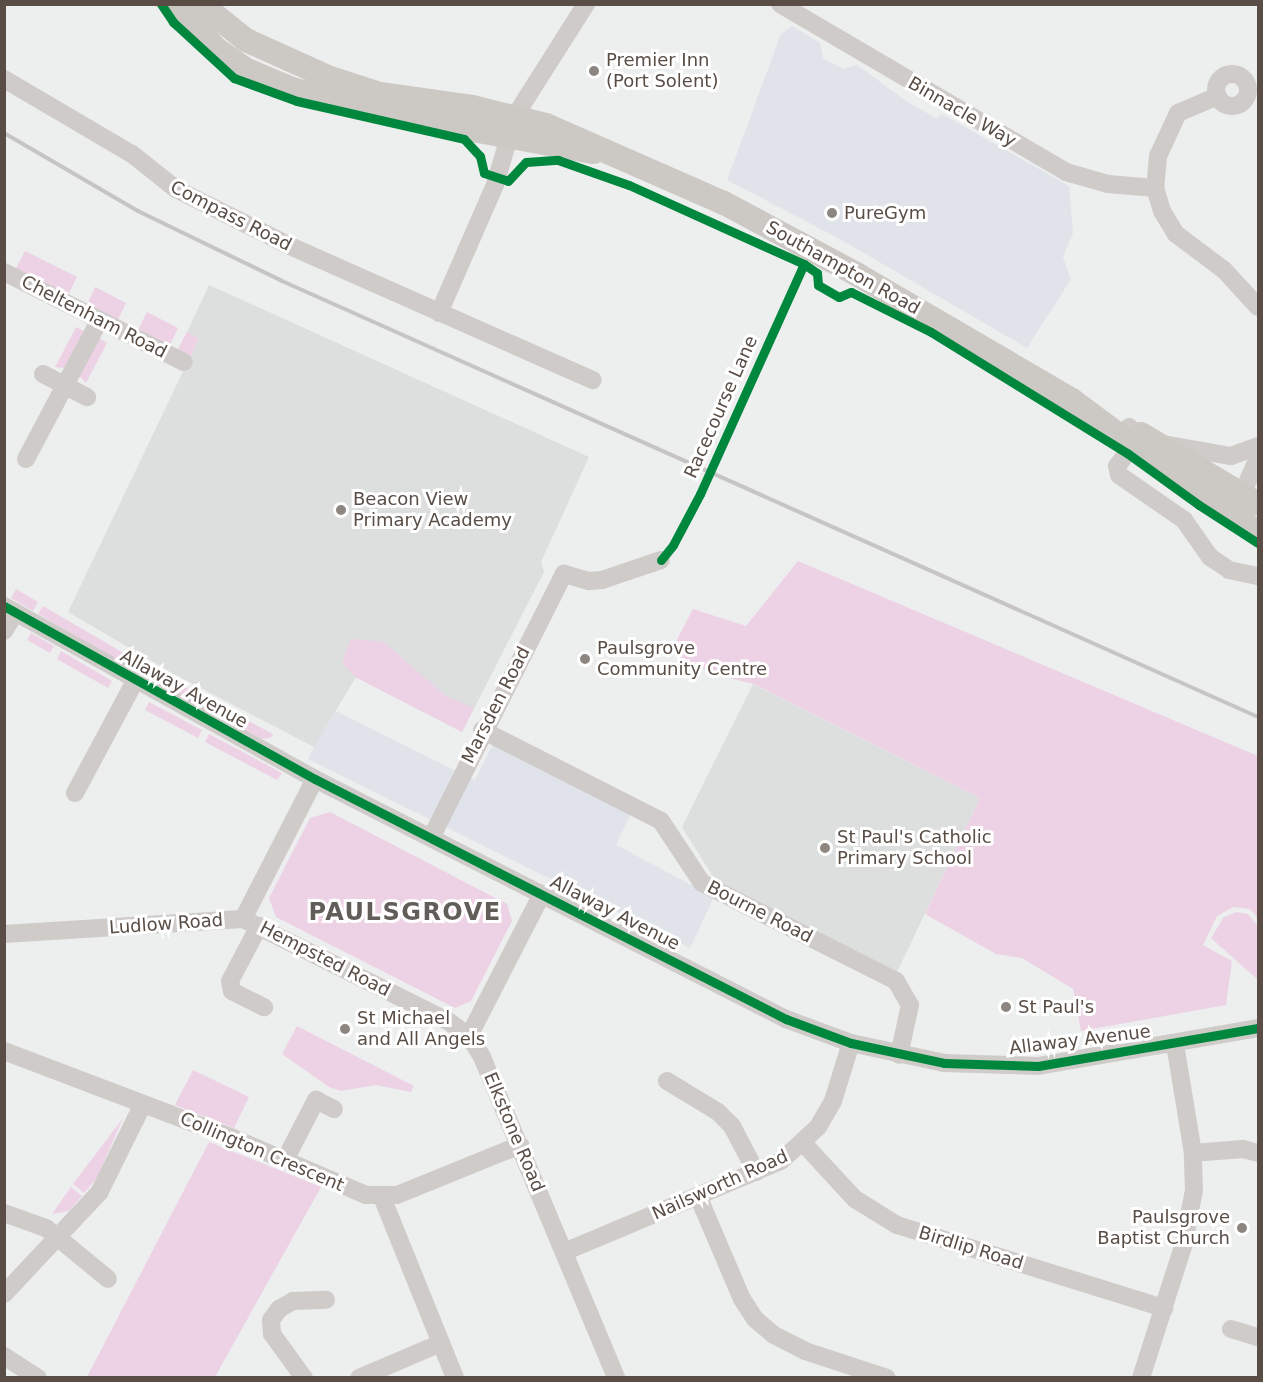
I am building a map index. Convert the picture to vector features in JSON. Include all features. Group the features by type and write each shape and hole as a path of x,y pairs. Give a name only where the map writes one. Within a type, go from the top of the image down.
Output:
{"main road":[{"name":"Southampton Road","path":"175,4 215,48 267,80 354,106 511,126"},
{"name":"Southampton Road","path":"201,4 246,40 330,78 380,94 511,126 561,149 606,153 668,177 758,220 1072,400 1101,409 1136,436 1249,506 1258,532"}],"street":[{"path":"439,313 495,184 511,126 586,4"},
{"name":"Binnacle Way","path":"780,4 1066,172 1108,184 1155,188"},
{"name":"Compass Road","path":"4,79 132,154 166,183 290,246 593,380"},
{"path":"1218,96 1178,113 1158,156 1155,188 1162,212 1176,234 1224,270 1258,307"},
{"name":"Cheltenham Road","path":"4,272 184,362"},
{"path":"26,459 99,321"},
{"path":"43,374 87,397"},
{"path":"1258,446 1243,454 1222,456 1136,436 1117,466 1119,475 1184,520 1210,557 1229,570 1258,576"},
{"path":"1249,506 1258,458"},
{"name":"Marsden Road","path":"431,838 482,730 564,574 590,581 602,580 661,560"},
{"path":"4,630 10,609"},
{"name":"Allaway Avenue","path":"10,609 135,681 315,779 786,1019 851,1043 944,1063 1038,1066 1258,1028"},
{"path":"75,793 135,681"},
{"name":"Bourne Road","path":"482,730 661,821 692,872 702,883 896,981 910,1005 900,1054"},
{"name":"Ludlow Road","path":"4,934 251,923 315,779"},
{"path":"469,1036 542,894"},
{"path":"251,923 230,981 232,991 264,1007"},
{"name":"Hempsted Road","path":"251,923 469,1036"},
{"name":"Elkstone Road","path":"469,1036 482,1057 520,1145 616,1377"},
{"name":"Nailsworth Road","path":"564,1252 782,1161 804,1144 833,1101 851,1043"},
{"path":"1142,1377 1184,1243 1194,1190 1193,1153 1175,1044"},
{"name":"Collington Crescent","path":"4,1051 285,1160 366,1196 397,1195 520,1145"},
{"path":"667,1081 718,1112 732,1126 756,1172"},
{"path":"285,1160 316,1100 334,1109"},
{"path":"4,1294 99,1193 143,1104"},
{"name":"Birdlip Road","path":"804,1144 855,1199 897,1225 1164,1308"},
{"path":"1193,1153 1243,1149 1258,1153"},
{"path":"698,1196 742,1299 755,1319 774,1335 805,1351 887,1377"},
{"path":"381,1197 455,1377"},
{"path":"4,1213 46,1228 108,1279"},
{"path":"304,1377 272,1334 271,1320 279,1309 293,1301 326,1300"},
{"path":"1231,1329 1258,1337"},
{"path":"359,1377 441,1343"},
{"path":"4,1356 38,1377"}],"shaded area":[{"path":"792,26 820,43 823,58 843,69 857,65 909,103 936,118 942,114 1069,186 1073,233 1063,257 1071,279 1027,348 838,238 727,180 781,34"},
{"path":"25,251 77,277 67,297 15,270"},
{"name":"Beacon View Primary Academy","path":"209,285 589,457 541,562 544,572 462,732 356,677 314,747 174,674 68,612 199,338 187,332"},
{"path":"95,287 126,303 117,322 86,307"},
{"path":"147,312 178,328 169,347 137,332"},
{"path":"76,327 86,332 64,368 55,367"},
{"path":"187,332 199,338 190,357 177,351"},
{"path":"97,337 107,343 86,383 79,376"},
{"path":"798,561 1258,756 1258,918 1250,909 1233,907 1217,916 1203,945 1232,961 1226,1005 1081,1031 1073,989 1022,958 996,954 925,914 980,798 754,684 716,675 670,653 693,609 746,626"},
{"path":"16,589 38,602 33,611 11,598"},
{"path":"43,606 158,673 154,682 38,614"},
{"path":"31,633 54,646 50,653 27,640"},
{"path":"351,639 384,642 446,696 474,708 462,732 355,677 342,662"},
{"path":"61,651 112,681 108,688 57,659"},
{"path":"164,676 273,734 271,738 262,739 160,685"},
{"name":"St Paul's Catholic Primary School","path":"753,684 980,798 897,972 717,883 682,827"},
{"path":"149,702 202,730 198,738 145,710"},
{"path":"333,710 475,780 494,742 631,813 616,845 714,897 690,948 308,759"},
{"path":"209,734 282,773 277,780 205,742"},
{"path":"330,812 507,904 512,921 471,1001 455,1008 276,917 269,898 310,818"},
{"path":"1237,912 1248,914 1258,926 1258,980 1211,938 1224,917"},
{"path":"297,1026 414,1086 411,1092 376,1085 341,1091 329,1087 282,1054"},
{"path":"193,1070 249,1097 234,1128 175,1105"},
{"path":"123,1118 97,1178 84,1193 73,1184"},
{"path":"209,1142 321,1187 215,1377 87,1377"},
{"path":"71,1187 82,1196 69,1211 52,1214"}],"railway":[{"path":"4,133 138,211 282,281 1258,717"}],"cycle path":[{"path":"161,4 173,22 234,78 297,101 464,139 480,156 484,173 508,181 526,162 558,160 629,185 804,264 817,273 818,285 839,297 851,292 931,332 1127,453 1199,505 1258,543"},
{"name":"Racecourse Lane","path":"661,560 673,545 700,494 804,264"},
{"path":"4,606 315,779 786,1019 851,1043 944,1063 1038,1066 1258,1028"}],"place":[{"name":"Premier Inn (Port Solent)","path":"594,71"},
{"name":"PureGym","path":"832,213"},
{"name":"Beacon View Primary Academy","path":"341,510"},
{"name":"Paulsgrove Community Centre","path":"585,659"},
{"name":"St Paul's Catholic Primary School","path":"825,848"},
{"name":"St Paul's","path":"1006,1007"},
{"name":"St Michael and All Angels","path":"345,1029"},
{"name":"Paulsgrove Baptist Church","path":"1242,1228"}],"district":[{"name":"PAULSGROVE","path":"405,913"}]}
